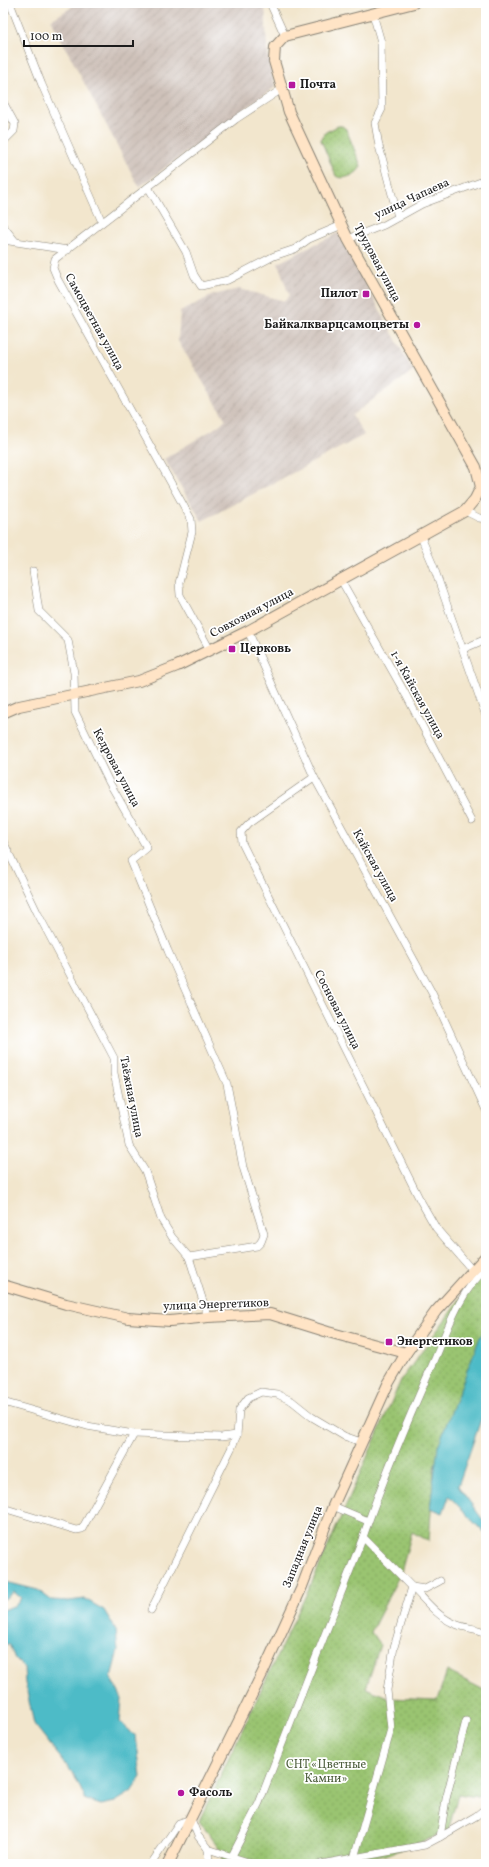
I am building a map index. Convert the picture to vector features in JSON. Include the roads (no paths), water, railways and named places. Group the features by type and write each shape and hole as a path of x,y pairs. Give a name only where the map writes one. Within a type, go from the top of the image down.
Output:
{"street":[{"path":"10,3 42,85 102,222"},
{"path":"270,3 281,39 414,3"},
{"path":"373,14 381,42 382,109 375,122 379,146 398,218"},
{"name":"Трудовая улица","path":"281,39 275,47 274,61 289,112 348,240 476,467 484,485"},
{"name":"Самоцветная улица","path":"210,650 180,595 179,583 192,532 191,519 58,280 53,268 56,260 102,222 236,119 282,89"},
{"path":"3,102 15,124 14,131 3,142"},
{"name":"улица Чапаева","path":"348,240 398,218 422,204 486,180"},
{"path":"148,187 186,252 194,275 202,286 228,280 274,256 295,249 310,239 342,225"},
{"path":"3,226 15,241"},
{"path":"3,240 68,250"},
{"name":"Совхозная улица","path":"3,713 18,706 74,696 139,681 177,666 248,631 465,511 475,500 484,485"},
{"path":"465,511 479,518 486,519"},
{"path":"421,536 433,565 486,716"},
{"name":"Кедровая улица","path":"33,571 40,611 68,640 74,673 75,712 109,782 147,848 131,861 168,951 227,1084 243,1167 264,1234 261,1242 257,1246 189,1257"},
{"name":"1-я Кайская улица","path":"341,580 406,696 472,821"},
{"name":"Кайская улица","path":"248,631 314,777 432,994 486,1110"},
{"path":"463,649 486,639"},
{"name":"Сосновая улица","path":"314,777 249,823 241,832 242,843 420,1200 436,1228 472,1270"},
{"name":"Таёжная улица","path":"3,841 37,912 114,1058 114,1073 129,1145 145,1171 161,1219 172,1237 189,1257 208,1317"},
{"name":"Западная улица","path":"168,1864 264,1670 301,1589 333,1506 388,1384 406,1353 436,1311 486,1256"},
{"path":"232,1856 259,1803 415,1404 451,1322 465,1295 486,1269"},
{"name":"улица Энергетиков","path":"3,1285 66,1304 128,1318 170,1321 208,1317 270,1314 328,1332 406,1353"},
{"path":"151,1610 231,1449 237,1435 239,1410 248,1398 261,1392 277,1394 292,1401 312,1417 344,1436 361,1442"},
{"path":"3,1402 87,1426 134,1434 221,1437 237,1435"},
{"path":"3,1508 76,1530 82,1529 134,1434"},
{"path":"333,1506 368,1521"},
{"path":"362,1537 429,1605 452,1623 466,1628 479,1629 486,1632"},
{"path":"412,1587 425,1589 440,1581"},
{"path":"354,1858 391,1729 387,1690 394,1647 412,1587"},
{"path":"440,1837 446,1799 466,1721"},
{"path":"321,1864 425,1845 476,1816 486,1808"},
{"path":"151,1864 179,1822 191,1819 198,1836 208,1849 209,1864"},
{"path":"208,1849 254,1864"}],"water":[{"path":"486,1327 486,1405 458,1486 486,1524 486,1535 449,1496 443,1513 430,1508 438,1446 480,1337"},
{"path":"6,1582 38,1590 51,1600 69,1601 85,1599 104,1610 116,1630 118,1651 111,1677 122,1699 120,1722 136,1736 141,1777 131,1792 115,1802 101,1805 86,1800 74,1775 34,1724 25,1683 24,1668 15,1659 9,1644 3,1645 3,1610 16,1605 21,1598 14,1592 3,1600 3,1584"}],"place":[{"name":"Почта","path":"292,85"},
{"name":"Пилот","path":"366,294"},
{"name":"Байкалкварцсамоцветы","path":"417,325"},
{"name":"Церковь","path":"232,649"},
{"name":"Энергетиков","path":"389,1342"},
{"name":"Фасоль","path":"181,1793"}],"park label":[{"name":"СНТ «Цветные Камни»","path":"326,1772"}]}
